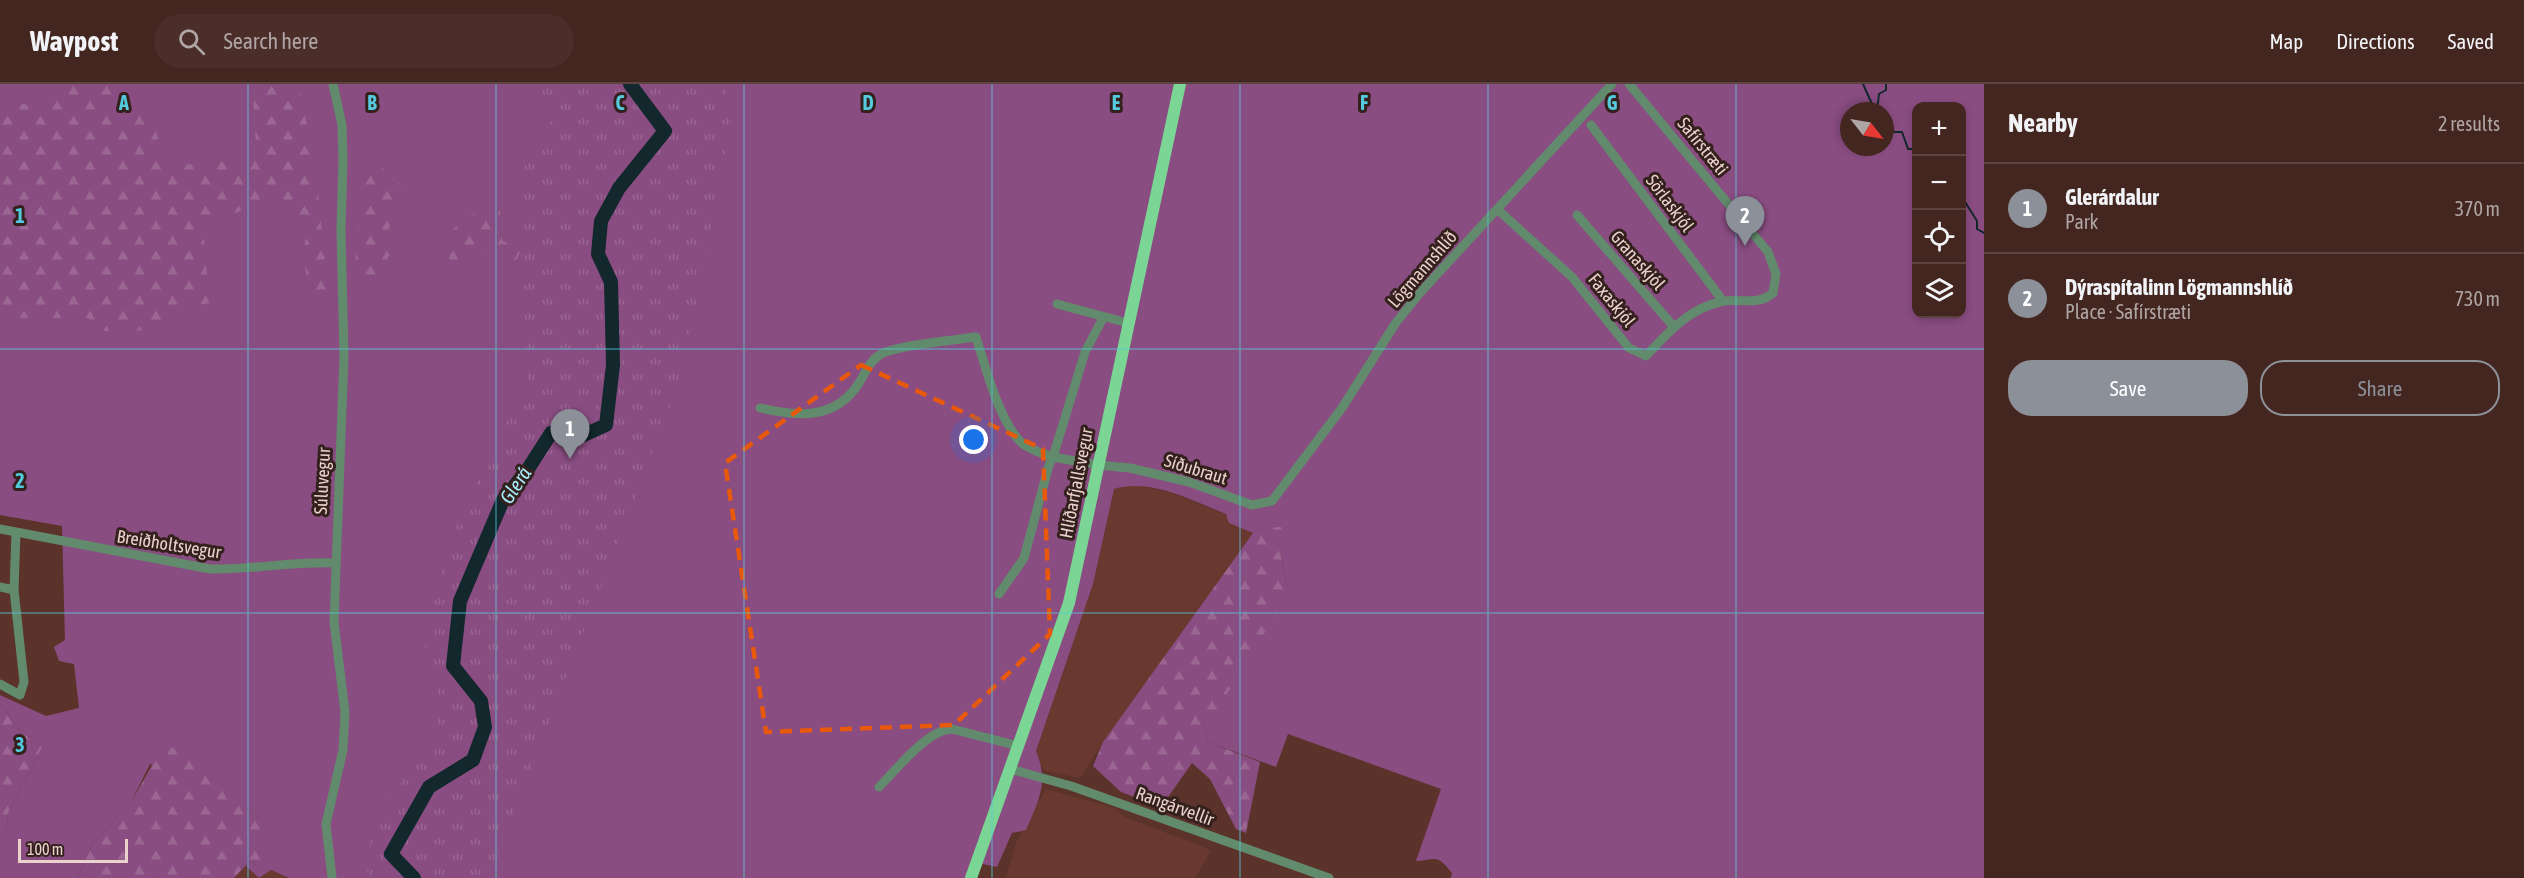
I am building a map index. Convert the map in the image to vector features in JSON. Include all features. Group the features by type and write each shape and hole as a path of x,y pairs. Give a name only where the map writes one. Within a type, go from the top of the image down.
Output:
{"main road":[{"name":"Hlíðarfjallsvegur","path":"971,878 1069,603 1180,84"}],"street":[{"name":"Súluvegur","path":"332,878 326,824 343,750 345,712 334,622 344,356 341,230 342,125 333,84"},
{"name":"Lögmannshlíð","path":"1280,493 1341,408 1395,324 1612,84"},
{"name":"Safírstræti","path":"1629,84 1768,252 1776,274 1773,293"},
{"name":"Sörlaskjól","path":"1591,125 1723,301"},
{"name":"Faxaskjól","path":"1497,209 1572,277 1629,348 1646,356 1674,327 1698,308 1723,301 1759,301 1773,293"},
{"name":"Granaskjól","path":"1577,215 1674,327"},
{"path":"1057,304 1094,312 1102,318 1128,323"},
{"path":"999,594 1024,558 1048,465 1053,457 1085,352 1102,318"},
{"name":"Síðubraut","path":"760,408 795,416 819,413 846,398 856,387 870,363 884,353 976,337 992,390 1021,442 1036,452 1097,465 1130,468 1190,482 1252,505 1267,504 1280,493"},
{"name":"Breiðholtsvegur","path":"0,529 210,569 242,570 282,564 335,563"},
{"path":"0,684 20,694 24,675 14,590 16,532"},
{"path":"0,587 14,590"},
{"path":"879,787 942,729 952,729 1018,746"},
{"name":"Rangárvellir","path":"1010,769 1071,786 1329,878"}],"highlighted area":[{"path":"861,365 1043,449 1050,634 954,725 766,732 725,463"}],"shaded area":[{"path":"1131,484 1169,492 1227,515 1229,523 1253,533 1103,742 1080,778 1046,771 1036,763 1036,751 1093,584 1114,488"},
{"path":"1046,789 1115,808 1125,817 1211,850 1195,878 1006,878 1017,840"},
{"path":"246,866 259,878 234,878"},
{"path":"271,870 289,878 259,878"}],"green space":[{"path":"0,84 1984,84 1984,878 1451,878 1452,873 1439,860 1416,861 1441,789 1288,734 1276,767 1208,742 1203,721 1287,586 1281,553 1261,528 1253,533 1229,523 1226,514 1185,497 1142,486 1128,486 1114,489 1093,584 1036,751 1040,762 1042,782 1035,810 1026,830 1012,833 997,867 973,862 966,878 289,878 271,870 259,878 246,866 250,861 260,867 262,844 258,817 230,794 150,764 131,802 92,844 78,878 0,878 0,835 6,832 8,813 45,742 22,734 0,703 0,695 46,716 79,708 74,664 59,661 54,647 65,640 62,526 0,515"},
{"path":"65,84 123,84 150,111 166,166 257,159 252,84 299,84 316,172 329,301 308,287 303,251 308,230 297,216 286,208 260,205 203,226 209,303 163,313 160,330 100,331 88,318 0,318 0,102 36,105"},
{"path":"535,84 725,84 732,116 682,375 491,873 494,878 369,878 366,863 377,815 435,736 441,705 424,642 451,537 527,380 520,173 556,114"},
{"path":"364,157 378,164 403,186 385,241 390,254 378,277 354,276"},
{"path":"500,210 502,240 520,252 515,264 482,250 471,258 450,261 443,238 471,214"},
{"path":"1281,527 1285,541 1281,554 1287,586 1277,613 1215,713 1203,721 1208,742 1260,762 1246,833 1236,829 1210,779 1192,763 1161,807 1121,792 1093,766 1103,742 1253,533 1261,528"},
{"path":"0,703 22,734 45,742 8,813 6,833 0,835"},
{"path":"170,747 189,755 258,817 266,830 262,844 277,856 273,864 260,867 250,861 234,878 78,878 92,844 131,802 159,753"}],"waterway":[{"name":"Glerá","path":"414,878 391,854 429,787 473,760 485,727 481,701 453,666 460,601 503,500 528,469 551,433 584,435 606,425 613,365 611,282 598,254 601,221 619,188 665,131 630,84"},
{"path":"1863,84 1871,102"},
{"path":"1878,102 1879,94 1886,90 1886,84"},
{"path":"1894,132 1902,132 1908,149 1912,149"},
{"path":"1966,203 1977,221 1977,229 1984,233"}],"place":[{"name":"Dýraspítalinn Lögmannshlíð","path":"1745,246"},
{"name":"Glerárdalur","path":"570,459"}]}
